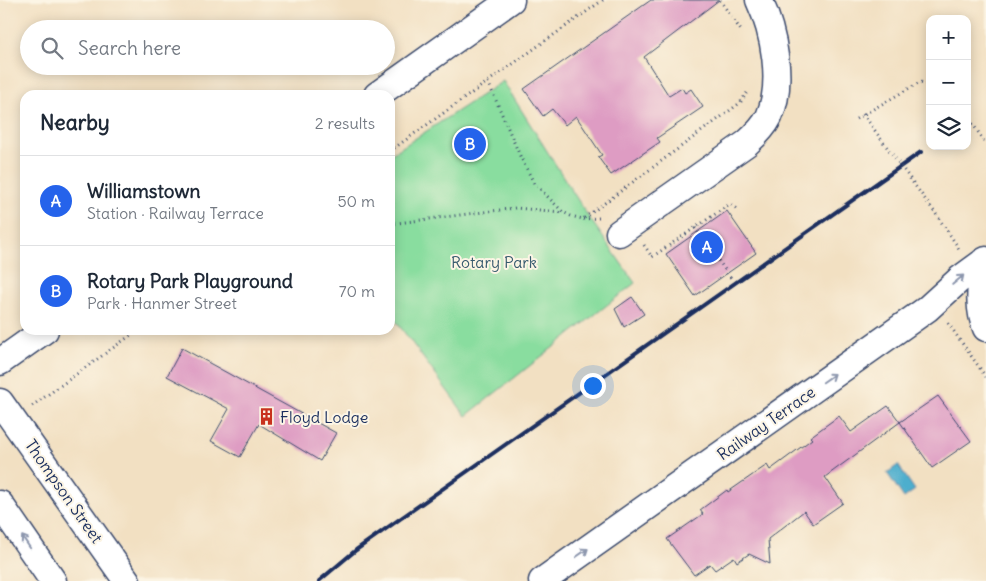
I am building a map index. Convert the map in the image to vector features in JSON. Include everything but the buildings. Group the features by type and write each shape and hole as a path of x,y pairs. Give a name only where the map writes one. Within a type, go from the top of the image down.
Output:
{"street":[{"path":"384,90 511,0"},
{"path":"619,232 754,137 767,121 772,110 776,87 775,56 770,32 759,0"},
{"path":"985,262 981,303 986,328"},
{"name":"Railway Terrace","path":"542,581 927,309 960,279 985,262"},
{"path":"0,362 38,335"},
{"name":"Thompson Street","path":"7,410 127,581"},
{"path":"0,504 53,581"}],"path":[{"path":"395,147 603,0"},
{"path":"720,0 745,36"},
{"path":"488,82 534,183 563,212 583,219 740,103 751,87"},
{"path":"856,119 920,82 926,83"},
{"path":"863,114 958,247"},
{"path":"971,121 986,144"},
{"path":"395,223 515,208 563,212"},
{"path":"695,228 731,278"},
{"path":"7,410 130,335"}],"green space":[{"name":"Rotary Park","path":"503,81 586,213 635,283 466,416 395,320 395,152"}],"water":[{"path":"898,465 915,490 904,498 887,473"}],"railway":[{"path":"319,581 356,550 921,152"}],"place":[{"name":"Rotary Park Playground","path":"470,144"},
{"name":"Williamstown","path":"707,247"},
{"name":"Floyd Lodge","path":"266,417"}]}
